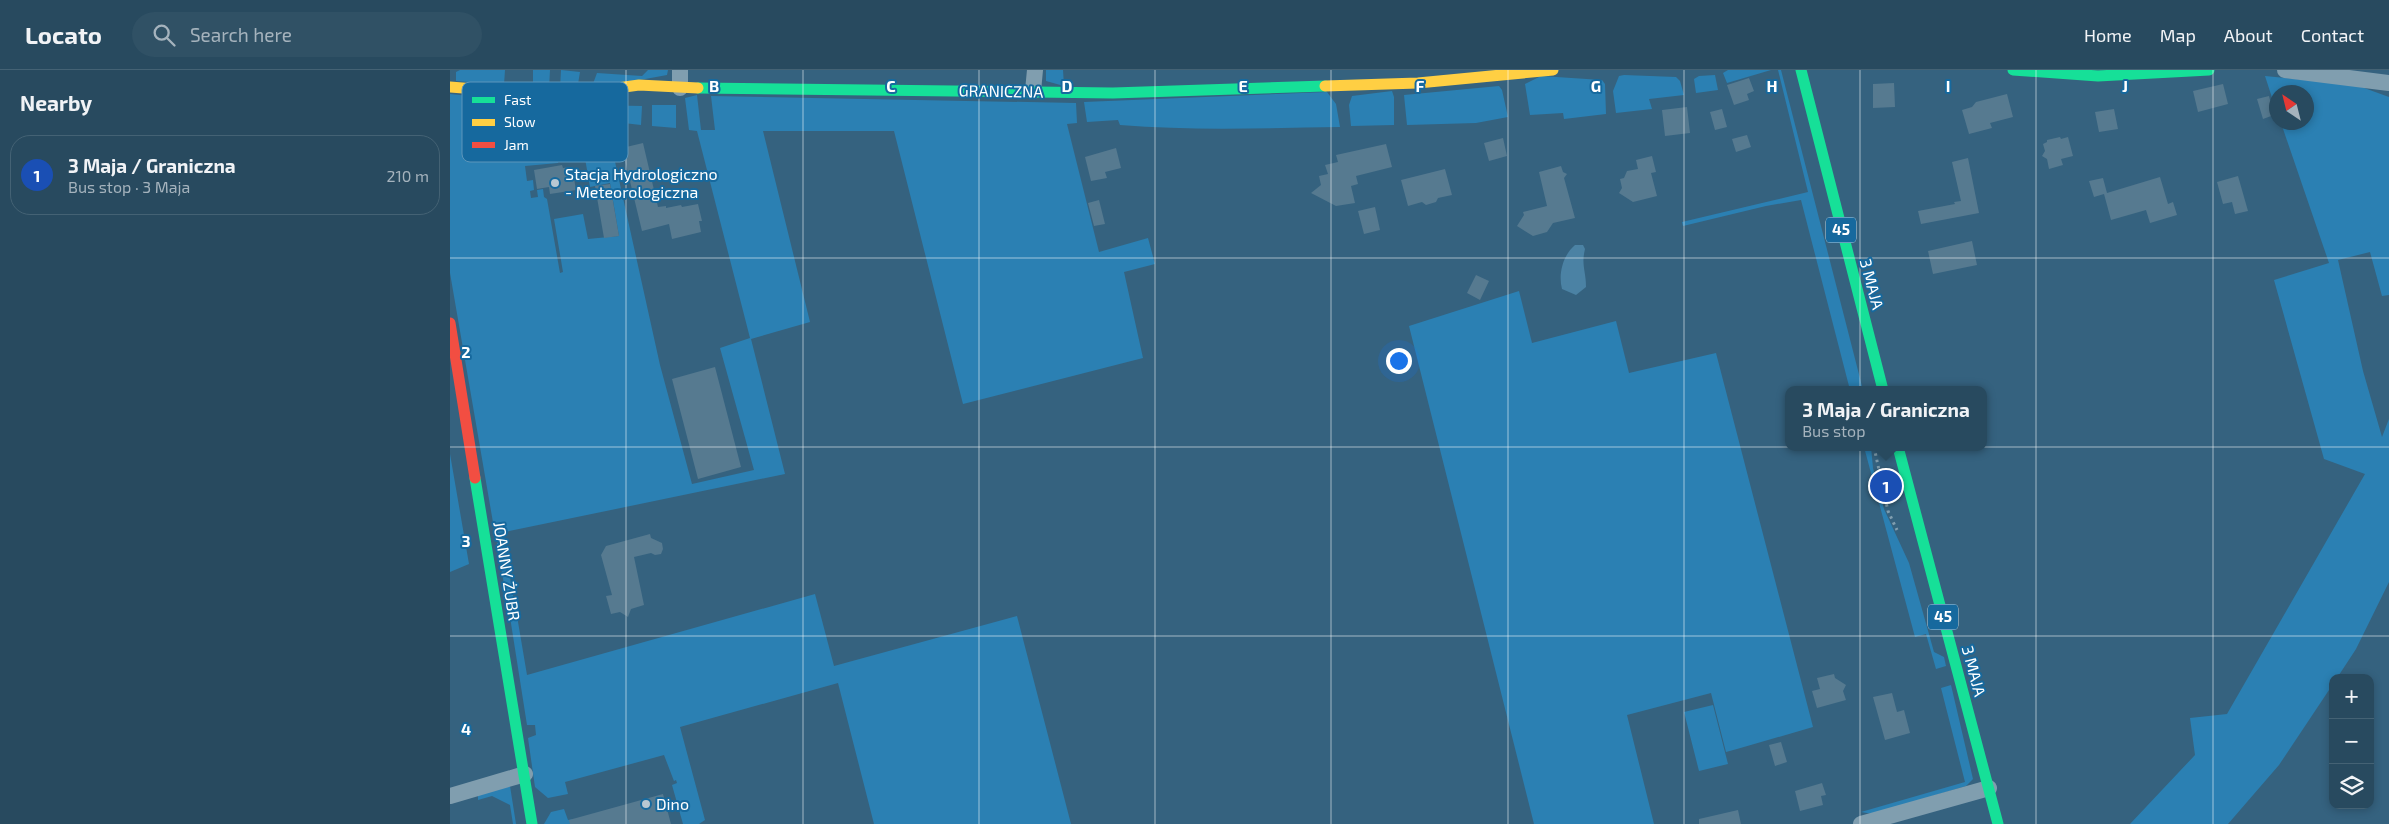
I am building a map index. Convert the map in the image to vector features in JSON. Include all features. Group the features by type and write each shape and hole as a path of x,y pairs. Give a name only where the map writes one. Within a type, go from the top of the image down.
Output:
{"street":[{"path":"680,70 680,88"},
{"path":"1033,91 1035,70"},
{"name":"GRANICZNA","path":"628,86 1114,93 1553,70"},
{"name":"3 MAJA","path":"1801,70 1882,386"},
{"path":"2013,70 2098,76 2209,70"},
{"path":"2285,70 2389,83"},
{"name":"JOANNY ŻUBR","path":"450,323 532,824"},
{"name":"3 MAJA","path":"1899,451 1988,788"},
{"path":"450,796 524,774"},
{"path":"1861,824 1988,788"},
{"name":"45","path":"1988,788 1998,824"}],"shaded area":[{"path":"460,70 505,70 504,82 456,81 456,72"},
{"path":"533,70 550,70 549,82 533,82"},
{"path":"561,70 580,72 578,82 560,82"},
{"path":"648,70 668,70 667,75 628,82 594,82 597,73 642,76"},
{"path":"1046,70 1063,70 1064,86 1046,81"},
{"path":"1728,70 1771,70 1727,83 1723,73"},
{"path":"1778,70 1781,70 1862,386 1849,386 1801,200 1766,206 1683,226 1682,222 1808,192"},
{"path":"1715,75 1718,90 1696,93 1694,79 1699,76"},
{"path":"1541,76 1602,80 1605,84 1606,114 1564,119 1563,113 1530,115 1525,84"},
{"path":"1619,76 1676,77 1680,81 1684,95 1649,99 1652,109 1616,113 1613,91"},
{"path":"2265,76 2356,85 2389,97 2389,295 2382,296 2370,252 2338,260 2363,371 2382,437 2389,419 2389,582 2356,649 2340,674 2329,674 2329,690 2279,765 2228,824 2130,824 2195,755 2190,718 2227,714 2365,474 2324,459 2274,280 2329,263 2283,130 2314,130 2314,85 2269,85 2269,88"},
{"path":"1499,86 1502,90 1508,117 1476,123 1407,125 1404,95"},
{"path":"1392,91 1394,97 1394,125 1351,126 1349,105 1352,96"},
{"path":"1327,92 1336,104 1340,127 1202,129 1120,125 1118,120 1087,122 1084,102"},
{"path":"450,94 462,95 462,162 558,162 525,166 527,181 533,180 534,190 530,191 531,198 538,197 537,190 543,189 544,197 547,199 560,273 563,272 554,219 583,214 588,239 619,236 610,183 590,187 586,162 615,162 660,365 692,484 754,470 720,348 750,338 697,131 689,130 685,98 697,95 701,130 715,130 711,96 1076,103 1077,123 1067,124 1099,252 1148,238 1155,264 1124,272 1143,358 963,404 894,131 763,131 810,322 751,339 785,474 495,534 450,273"},
{"path":"652,105 676,105 676,128 652,126"},
{"path":"628,106 642,106 641,125 628,124"},
{"path":"1575,245 1583,245 1585,249 1586,287 1576,295 1562,289 1561,283 1562,265 1567,254"},
{"path":"1519,291 1532,343 1616,321 1629,373 1716,353 1813,727 1726,752 1711,693 1627,715 1654,824 1534,824 1409,326"},
{"path":"1865,451 1871,451 1873,468 1884,509 1909,563 1934,652 1944,657 1946,666 1936,669 1926,634 1915,637"},
{"path":"450,454 469,564 450,572"},
{"path":"504,541 515,608 508,608 497,543"},
{"path":"815,594 834,666 1017,616 1071,824 874,824 838,683 680,727 705,820 699,824 683,824 672,785 677,783 676,780 674,781 664,755 565,782 568,794 548,798 535,787 528,738 536,735 535,725 527,725 510,617 517,616 527,675"},
{"path":"1951,685 1973,779 1966,786 1873,814 1861,812 1965,782 1941,688"},
{"path":"1713,705 1728,764 1699,771 1684,712"},
{"path":"510,786 516,824 513,824 510,805 492,796 478,800 478,795"},
{"path":"564,809 568,820 574,819 576,824 544,824 551,812"}],"building":[{"path":"1749,78 1754,91 1747,94 1749,100 1734,105 1727,85"},
{"path":"1894,83 1895,107 1873,108 1873,84"},
{"path":"2223,84 2228,104 2198,112 2193,91"},
{"path":"2007,94 2013,117 1990,123 1992,128 1969,134 1962,110 1972,107 1976,102"},
{"path":"2269,96 2269,117 2263,119 2257,99"},
{"path":"1687,107 1690,133 1665,136 1662,110"},
{"path":"1722,109 1727,127 1715,130 1710,112"},
{"path":"2114,109 2118,129 2099,132 2095,112"},
{"path":"1747,135 1751,147 1736,152 1732,139"},
{"path":"2060,137 2061,139 2068,137 2073,156 2061,159 2063,165 2049,169 2047,159 2042,156 2045,151 2043,144 2047,140"},
{"path":"1503,138 1507,156 1489,161 1484,143"},
{"path":"643,143 658,207 666,206 666,208 681,205 682,207 698,204 702,221 699,221 701,232 672,239 669,224 642,231 625,162 628,162 628,147"},
{"path":"1386,144 1392,167 1356,176 1358,184 1351,186 1355,203 1336,206 1311,193 1321,185 1319,176 1328,174 1325,165 1338,162 1336,155"},
{"path":"1116,148 1121,168 1105,172 1107,178 1091,181 1085,157"},
{"path":"1652,156 1656,172 1651,173 1657,196 1633,202 1619,193 1622,188 1620,179 1624,178 1627,171 1638,169 1636,160"},
{"path":"1968,158 1979,213 1921,224 1918,211 1955,204 1954,202 1961,201 1952,162"},
{"name":"Stacja Hydrologiczno - Meteorologiczna","path":"562,165 563,168 572,167 576,190 550,194 549,187 537,189 534,170"},
{"path":"1561,166 1563,172 1567,174 1564,178 1575,218 1553,223 1547,232 1533,236 1517,226 1524,215 1523,212 1547,206 1539,172"},
{"path":"1445,169 1452,195 1438,198 1436,202 1426,205 1422,202 1408,206 1401,180"},
{"path":"2238,176 2248,211 2235,214 2232,202 2223,204 2217,182"},
{"path":"2160,177 2168,204 2173,202 2177,215 2150,223 2146,210 2111,220 2104,194 2094,197 2089,181 2103,178 2107,193"},
{"path":"610,184 619,236 604,238 595,186"},
{"path":"1099,200 1105,224 1094,226 1088,203"},
{"path":"1375,207 1380,230 1364,234 1358,211"},
{"path":"1972,241 1977,265 1933,274 1928,251"},
{"path":"1476,275 1489,281 1480,300 1467,293"},
{"path":"715,367 741,467 698,479 672,379"},
{"path":"650,534 651,538 662,543 663,549 661,554 655,555 651,553 634,557 644,605 631,609 628,617 620,612 611,614 606,596 612,595 601,555 606,546"},
{"path":"1834,674 1835,678 1846,685 1843,691 1846,700 1817,708 1812,691 1820,689 1817,678"},
{"path":"1892,693 1897,712 1904,710 1910,733 1885,740 1873,697"},
{"path":"1781,742 1787,762 1775,766 1769,745"},
{"path":"1822,783 1826,795 1821,796 1823,805 1800,811 1795,791"},
{"name":"Dino","path":"663,794 671,824 570,824 569,820"},
{"path":"1738,810 1741,824 1699,824 1699,819"}],"traffic: fast":[{"path":"1801,70 1882,386"},
{"path":"2013,70 2098,76 2209,70"},
{"path":"698,88 1113,93 1325,86"},
{"path":"1899,451 1998,824"},
{"path":"475,478 532,824"}],"traffic: slow":[{"path":"1325,86 1418,83 1553,70"},
{"path":"628,87 639,85 698,88"},
{"path":"450,87 462,88"}],"traffic: jam":[{"path":"450,323 475,478"}],"place":[{"name":"Stacja Hydrologiczno - Meteorologiczna","path":"555,183"},
{"name":"3 Maja / Graniczna","path":"1886,486"},
{"name":"Dino","path":"646,804"}]}
